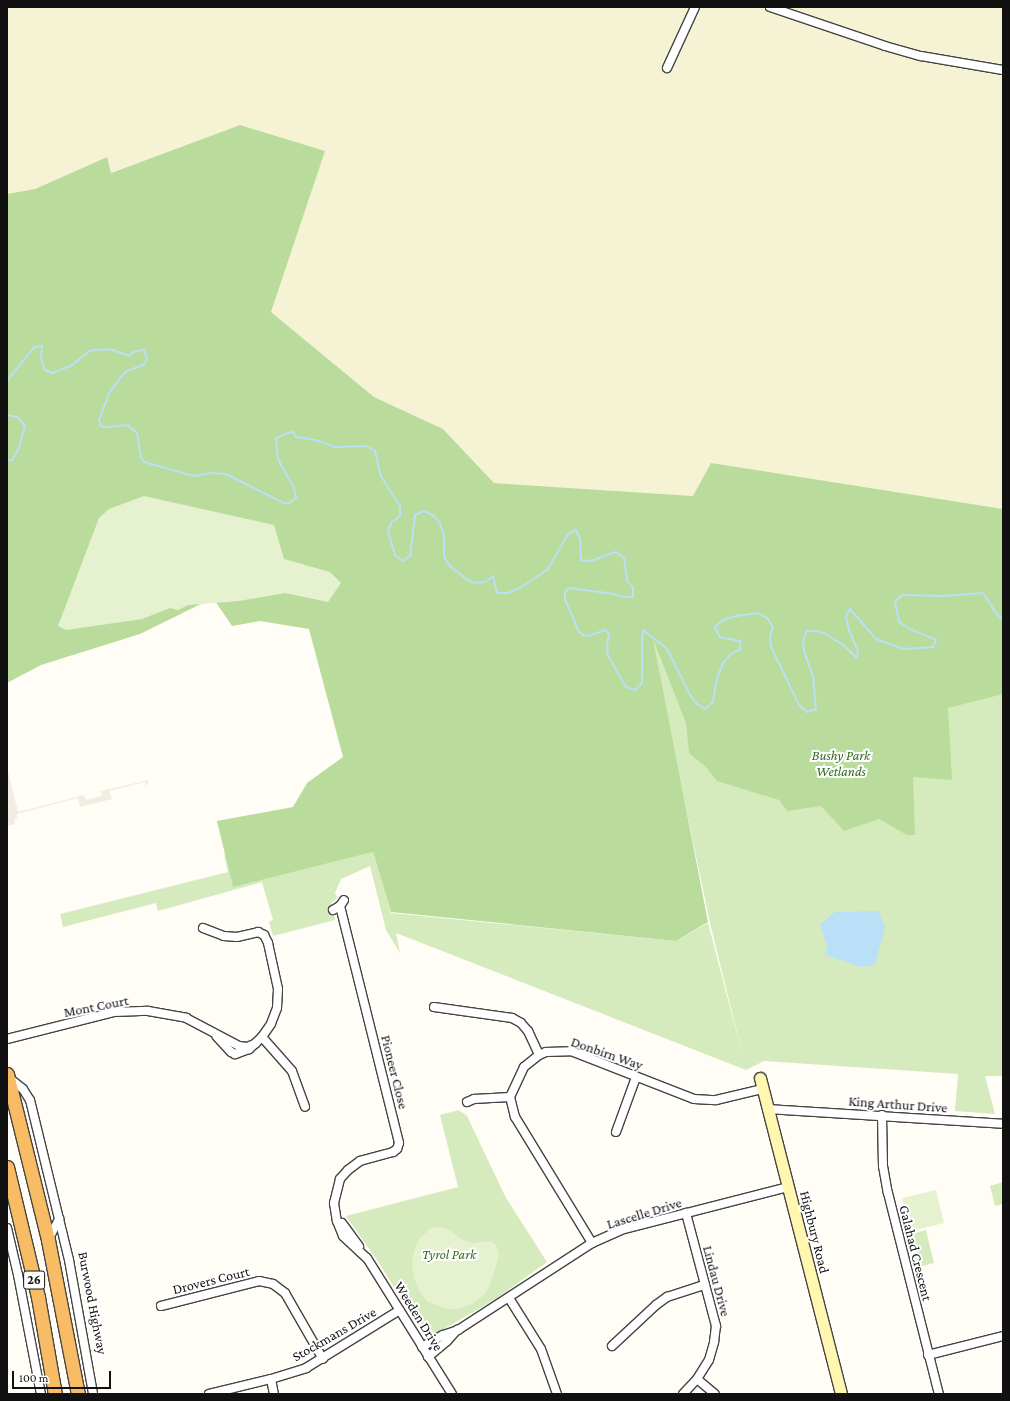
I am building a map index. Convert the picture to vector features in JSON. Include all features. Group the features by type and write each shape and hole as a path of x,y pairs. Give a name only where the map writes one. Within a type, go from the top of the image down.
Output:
{"highway":[{"name":"Burwood Highway","path":"7,1075 48,1240 78,1394"},
{"name":"26","path":"7,1167 38,1297 55,1389"}],"main road":[{"name":"Highbury Road","path":"761,1083 841,1394"}],"street":[{"path":"667,68 695,7"},
{"path":"770,7 885,46 921,56 1003,70"},
{"name":"Pioneer Close","path":"334,1208 336,1186 348,1170 360,1161 393,1152 398,1149 400,1143 339,905"},
{"name":"Mont Court","path":"7,1039 114,1012 148,1011 186,1018 212,1031 231,1052 235,1054 246,1051 262,1038 271,1024 278,1008 276,980 266,939 264,935 258,932 231,937 218,934 214,928 202,928"},
{"path":"434,1007 512,1018 521,1023 528,1031 539,1055"},
{"path":"262,1038 292,1071 305,1107"},
{"name":"Donbirn Way","path":"510,1097 518,1076 524,1067 539,1055 553,1051 571,1051 694,1099 705,1101 716,1100 761,1083"},
{"name":"Burwood Highway","path":"7,1075 23,1089 30,1100 70,1266 93,1394"},
{"path":"616,1132 636,1077"},
{"path":"468,1102 474,1099 510,1097 515,1116 592,1243"},
{"name":"King Arthur Drive","path":"769,1114 790,1110 1003,1124"},
{"name":"Galahad Crescent","path":"882,1115 883,1166 888,1193 939,1394"},
{"name":"Lascelle Drive","path":"422,1347 443,1335 458,1330 592,1243 621,1230 788,1186"},
{"name":"Weeden Drive","path":"334,1208 340,1231 347,1240 363,1253 452,1394"},
{"name":"Lindau Drive","path":"683,1394 697,1379 710,1360 716,1326 686,1213"},
{"path":"48,1240 59,1219"},
{"path":"7,1228 41,1394"},
{"name":"Drovers Court","path":"161,1306 259,1282 273,1284 285,1293 323,1359"},
{"path":"612,1346 656,1305 667,1297 705,1285"},
{"path":"509,1298 541,1349 557,1394"},
{"name":"Stockmans Drive","path":"209,1394 291,1373 323,1359 400,1310"},
{"name":"Lascelle Drive","path":"428,1357 448,1342 458,1330"},
{"path":"928,1355 1003,1336"},
{"path":"38,1375 55,1389"},
{"path":"270,1379 274,1394"},
{"path":"697,1379 715,1394"}],"shaded area":[{"path":"7,7 1003,7 1003,509 693,496 494,483 443,429 374,397 271,312 324,151 240,125 110,173 106,157 35,189 7,194"},
{"path":"7,767 18,812 84,795 86,800 102,796 101,791 149,780 146,787 145,782 109,791 112,799 80,807 78,798 17,814 17,818 14,820 15,824 7,826"}],"green space":[{"path":"240,125 325,151 271,312 374,397 443,429 494,483 693,496 711,463 1003,509 1003,694 948,708 952,780 913,777 915,835 907,835 879,819 844,831 821,806 787,811 779,800 717,781 706,767 689,753 686,723 653,639 708,922 676,941 391,912 373,852 233,887 217,821 293,807 307,783 343,757 309,629 260,621 232,626 213,598 140,634 41,665 7,683 7,194 35,189 107,157 111,173"},
{"path":"144,496 274,525 284,559 330,572 341,583 328,602 285,593 239,601 188,605 178,610 170,608 142,619 66,630 58,626 99,518 109,509"},
{"name":"Bushy Park Wetlands","path":"1003,584 1003,1076 985,1076 995,1114 955,1111 958,1074 764,1061 746,1070 396,933 400,953 386,930 370,866 341,879 335,893 337,898 331,903 335,920 273,936 269,922 273,920 262,882 158,911 156,903 63,927 60,914 228,872 225,854 233,886 373,852 391,913 676,941 708,923 743,1057 710,923 650,637"},
{"name":"Tyrol Park","path":"459,1110 467,1116 506,1198 547,1262 497,1298 432,1336 423,1333 379,1263 346,1216 458,1187 440,1115"},
{"path":"1003,1182 1003,1204 995,1206 990,1186"},
{"path":"936,1190 944,1223 911,1231 902,1198"},
{"path":"441,1227 449,1230 463,1240 472,1243 491,1241 496,1245 499,1255 490,1286 483,1296 472,1304 457,1309 448,1309 428,1302 420,1292 414,1278 412,1264 414,1252 419,1239 431,1228"},
{"path":"926,1230 934,1263 915,1268 907,1235"}],"water":[{"path":"878,911 885,927 875,965 861,967 825,955 827,946 820,924 835,912"}],"waterway":[{"path":"7,381 34,347 42,346 41,359 45,370 53,373 72,365 89,351 109,349 130,356 133,352 144,350 147,360 143,365 127,371 109,393 99,420 101,426 128,425 137,433 141,457 144,462 194,476 211,473 226,474 284,503 289,503 296,498 294,488 278,459 276,439 284,434 293,432 296,437 316,440 335,447 366,446 375,451 381,476 400,506 400,516 391,523 388,532 395,555 403,561 410,556 415,515 424,511 433,515 440,523 444,535 444,557 450,566 466,579 475,583 485,582 493,576 497,593 508,593 520,588 548,569 568,534 576,530 580,539 581,560 591,561 616,552 624,558 627,580 633,588 633,597 622,597 614,594 569,588 565,592 565,599 578,630 583,635 588,636 605,630 609,634 607,644 608,655 626,687 635,690 642,683 643,630 667,649 690,695 697,704 705,709 713,702 716,682 723,663 730,655 740,649 740,641 720,637 715,627 723,620 736,616 758,613 767,618 773,627 770,637 771,647 799,705 807,712 816,709 813,676 804,651 803,640 807,631 817,631 826,634 843,645 857,658 858,651 848,627 846,616 850,609 876,639 904,649 933,647 936,640 910,629 899,622 895,602 902,595 943,596 983,593 996,613 1003,620"},
{"path":"7,415 17,417 25,426 18,450 12,460 7,461"}]}
